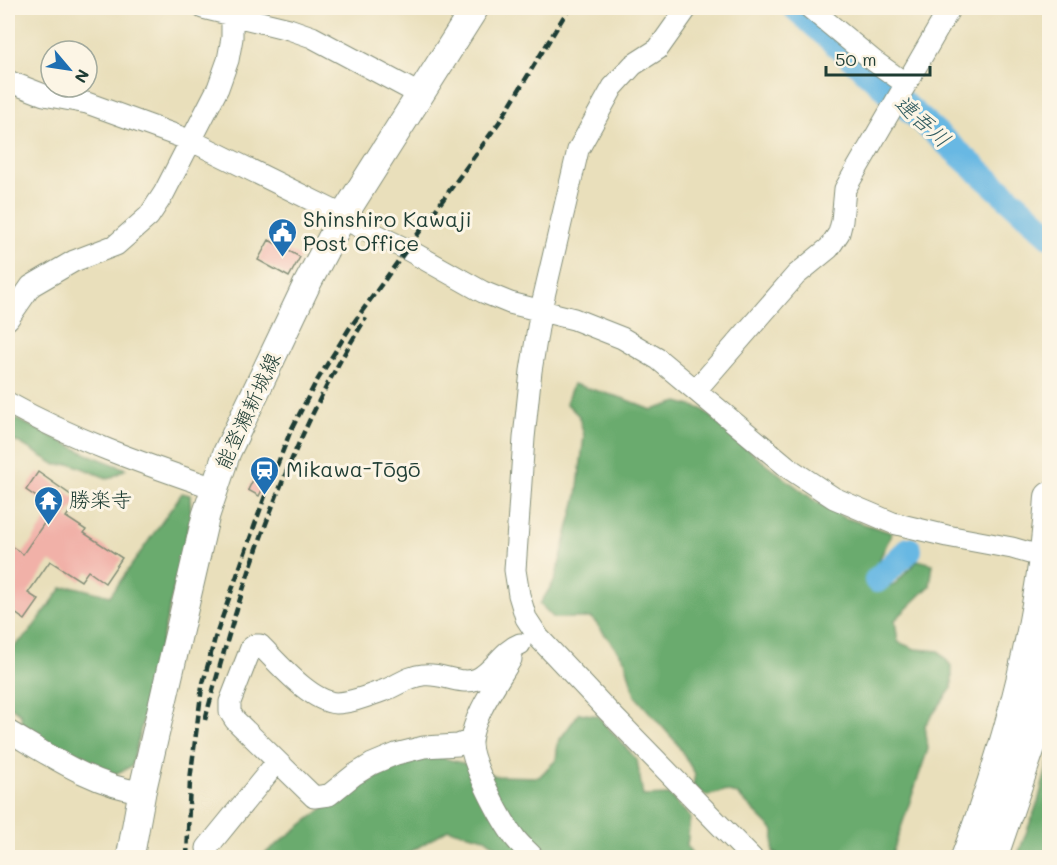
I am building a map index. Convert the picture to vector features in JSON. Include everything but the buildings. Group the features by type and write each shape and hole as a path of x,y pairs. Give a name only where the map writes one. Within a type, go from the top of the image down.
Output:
{"highway":[{"path":"966,858 986,804 1026,661 1047,558 1050,497"},
{"path":"992,858 1031,744 1050,667"}],"main road":[{"name":"能登瀬新城線","path":"130,858 142,792 206,515 227,452 307,284 342,218 475,8"}],"street":[{"path":"203,8 233,11 312,37 421,94"},
{"path":"687,8 658,49 633,65 613,87 578,150 541,309 531,371 515,570 526,637 608,711 753,858"},
{"path":"810,8 905,87"},
{"path":"696,390 796,275 829,248 842,221 845,189 950,8"},
{"path":"8,319 31,286 40,279 74,261 116,245 149,216 164,194 218,88 228,60 233,11"},
{"path":"8,81 44,95 87,103 192,141 336,212 342,218 410,251 483,292 510,303 574,319 622,338 658,358 790,469 834,498 893,523 1012,548 1047,558"},
{"path":"8,403 45,422 156,469 214,488"},
{"path":"526,637 477,718 471,740 472,753 477,767 493,798 513,835 534,858"},
{"path":"471,740 458,745 424,747 396,754 354,775 329,795 314,797 235,720 230,712 230,702 251,648 255,645 260,645 313,693 336,703 353,701 422,675 435,674 465,681 476,679 486,673 526,637"},
{"path":"8,731 90,775 126,790 142,792"},
{"path":"209,858 207,848 276,762"}],"green space":[{"path":"573,384 622,398 652,410 678,402 702,409 757,457 815,501 842,517 892,533 875,569 875,588 894,585 918,560 933,564 930,586 895,620 898,642 915,649 939,651 952,667 952,688 925,725 928,749 891,857 784,858 773,852 774,831 737,794 724,791 707,796 693,786 695,774 676,742 635,696 625,660 592,618 554,618 540,604 555,580 577,495 584,436 579,416 566,403"},
{"path":"8,415 87,454 126,469 109,479 72,464 56,465 20,443 8,440"},
{"path":"182,493 190,495 191,516 132,766 115,774 76,767 22,731 21,714 8,705 8,652 29,633 62,588 75,587 110,596"},
{"path":"579,713 598,716 637,760 643,796 669,795 690,817 687,846 694,857 510,857 485,838 448,829 402,857 259,858 333,801 389,771 432,755 473,766 496,776 539,777 556,760 558,742"},
{"path":"1049,760 1049,857 1017,857 1038,802"}],"waterway":[{"name":"連吾川","path":"796,8 1050,235"},
{"path":"877,580 909,550"}],"railway":[{"path":"187,858 190,780 202,687 215,638 291,430 315,384 349,329 500,121 569,8"},
{"path":"205,720 235,616 270,513 313,413 366,318"}],"place":[{"name":"Shinshiro Kawaji Post Office","path":"282,258"},
{"name":"Mikawa-Tōgō","path":"265,496"},
{"name":"勝楽寺","path":"48,526"}]}
